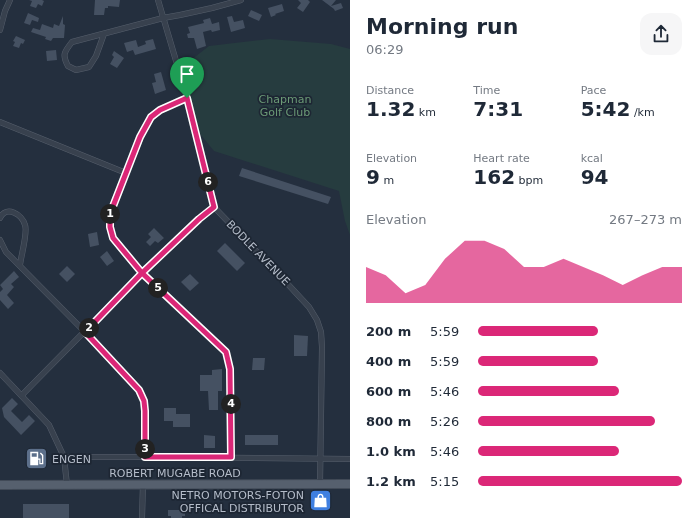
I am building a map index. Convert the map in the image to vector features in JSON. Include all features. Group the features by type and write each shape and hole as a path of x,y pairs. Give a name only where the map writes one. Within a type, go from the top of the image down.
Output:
{"main road":[{"name":"ROBERT MUGABE ROAD","path":"0,485 350,484"}],"street":[{"path":"0,30 2,10 10,0"},
{"name":"BODLE AVENUE","path":"158,0 187,98 214,207 309,307 317,320 321,332 322,347 320,484"},
{"path":"104,34 96,56 89,67 76,70 68,66 64,59 65,51 72,42 163,18 180,16 241,0"},
{"path":"187,98 160,110 151,117 140,137 110,214 110,227 113,238 142,273 226,352 230,369 231,457"},
{"path":"0,122 126,173"},
{"path":"22,395 142,273 199,219 214,207"},
{"path":"0,218 6,212 10,211 18,213 26,226 20,265"},
{"path":"0,240 6,252 85,332 139,390 144,401 145,411 145,457"},
{"path":"0,373 49,425 64,457 67,485"},
{"path":"64,457 350,459"},
{"path":"142,518 143,484"}],"green space":[{"name":"Chapman Golf Club","path":"270,39 331,44 350,49 350,235 345,221 339,191 214,151 196,129 182,67 209,46"}],"building":[{"path":"29,0 44,1 42,6 38,4 36,8 30,6 32,1"},
{"path":"95,0 120,0 119,7 108,6 108,8 105,8 104,15 94,15"},
{"path":"298,0 308,0 310,2 303,12 297,8 301,3"},
{"path":"322,0 336,0 331,6 341,3 343,8 335,11"},
{"path":"282,4 284,11 271,17 268,8"},
{"path":"251,10 262,15 259,21 248,16"},
{"path":"28,13 39,18 38,22 32,20 30,25 24,23"},
{"path":"63,16 63,24 65,25 64,38 53,38 51,41 45,39 46,37 31,32 33,28 40,30 42,24 53,28 54,24 59,26"},
{"path":"232,16 234,22 243,20 245,28 231,32 227,17"},
{"path":"210,18 212,24 219,22 220,30 203,32 206,46 197,49 194,38 188,38 187,34 190,33 188,27 204,23 203,20"},
{"path":"16,36 25,40 23,44 21,43 19,48 13,46 15,42 13,41"},
{"path":"153,39 156,49 135,55 133,50 127,52 124,43 136,40 138,47 146,44 145,41"},
{"path":"56,50 57,60 47,61 46,51"},
{"path":"114,51 124,58 117,68 110,64 114,57 112,55"},
{"path":"161,72 166,90 155,94 152,83 156,82 154,74"},
{"path":"242,168 331,197 328,204 239,176"},
{"path":"154,228 164,238 158,243 155,241 150,246 146,242 151,237 148,234"},
{"path":"97,232 99,245 90,247 88,234"},
{"path":"225,243 245,263 237,271 217,251"},
{"path":"107,251 114,261 107,266 100,257"},
{"path":"67,266 75,274 67,282 59,274"},
{"path":"14,271 19,277 11,284 14,287 7,295 14,303 8,309 0,300 0,292 3,289 0,285"},
{"path":"190,274 199,283 190,291 181,282"},
{"path":"294,335 308,336 307,356 294,356"},
{"path":"253,358 265,358 264,370 252,370"},
{"path":"222,369 222,391 218,391 218,410 209,410 208,391 200,391 200,375 212,375 212,370"},
{"path":"12,398 18,404 11,411 22,422 29,415 35,421 21,435 4,417 2,408"},
{"path":"164,408 176,408 176,414 190,414 190,427 173,427 173,421 164,421"},
{"path":"204,435 215,436 215,448 204,448"},
{"path":"245,435 278,435 278,445 245,445"},
{"name":"ENGEN","path":"27,455 47,455 47,462 27,462"},
{"path":"23,504 69,504 69,518 23,518"},
{"path":"168,510 185,510 185,516 182,516 182,518 171,518 171,516 168,516"}],"place":[{"name":"ENGEN","path":"37,459"},
{"name":"NETRO MOTORS-FOTON OFFICAL DISTRIBUTOR","path":"320,501"}],"route":[{"path":"187,98 160,110 151,117 140,137 110,214 110,227 113,238 142,273 85,332 139,390 144,401 145,411 145,457 231,457 230,369 226,352 142,273 199,219 214,207 187,98"}]}
